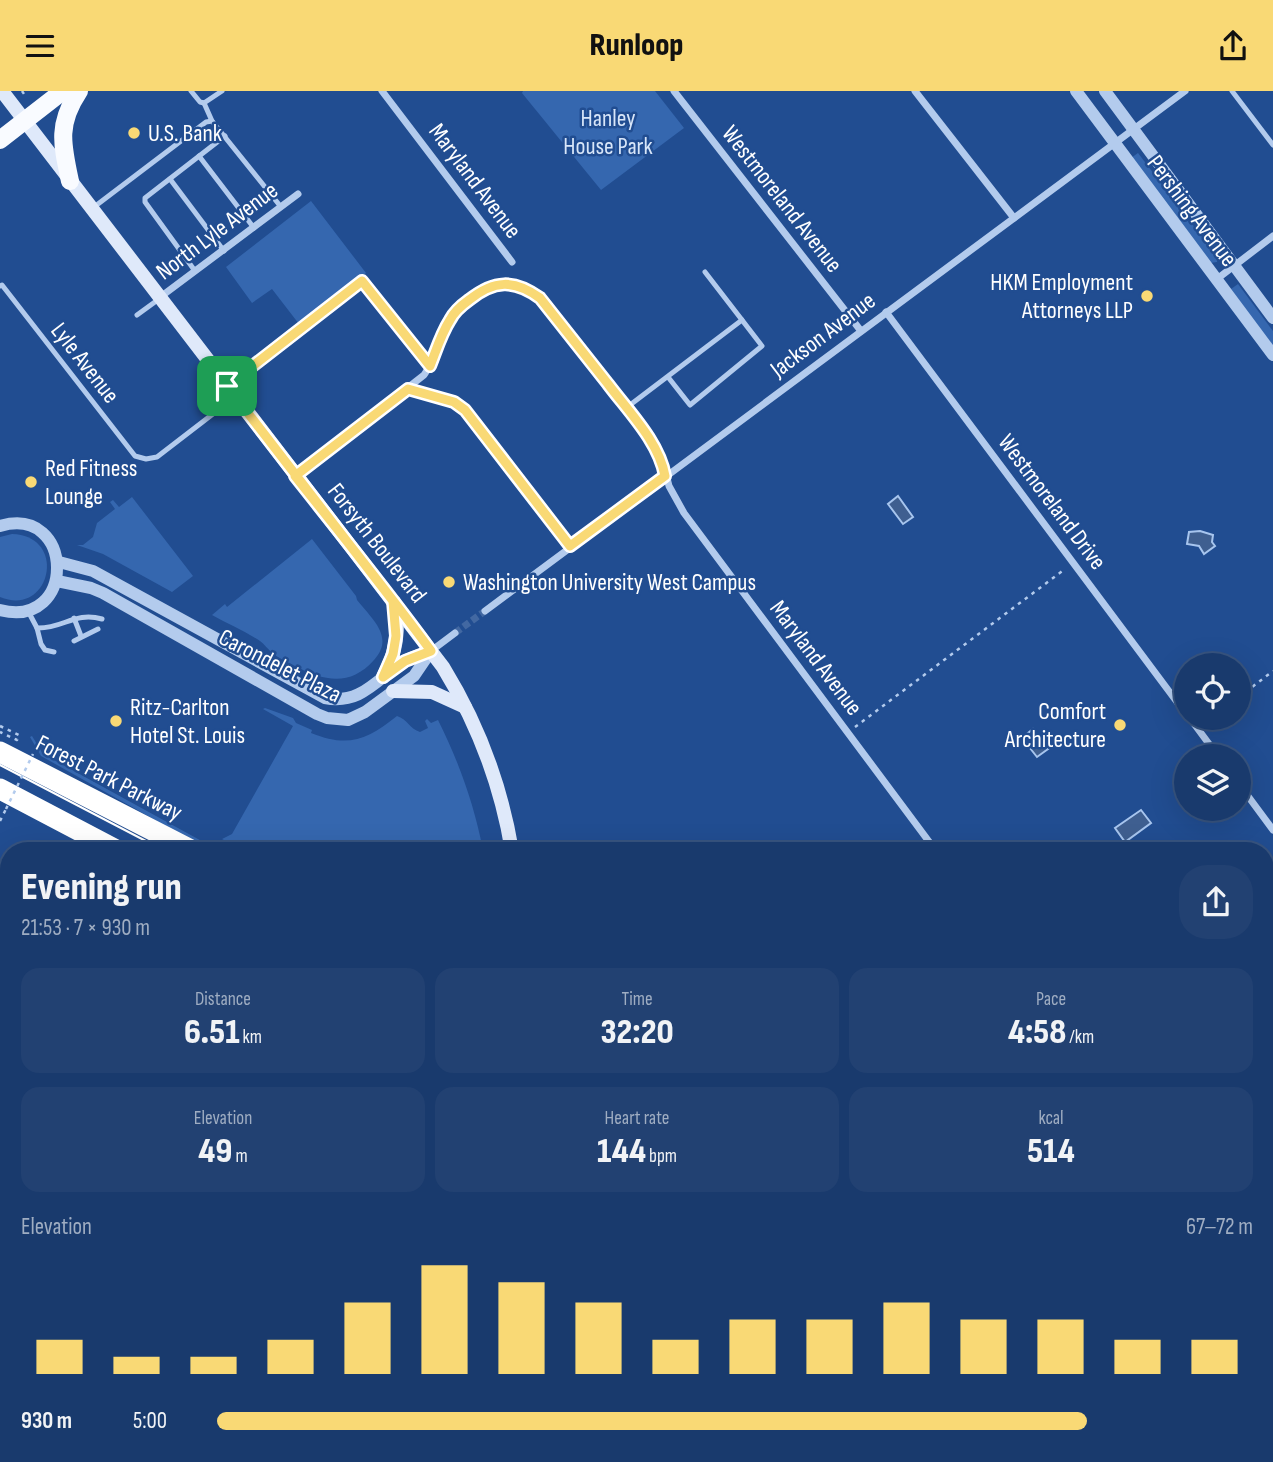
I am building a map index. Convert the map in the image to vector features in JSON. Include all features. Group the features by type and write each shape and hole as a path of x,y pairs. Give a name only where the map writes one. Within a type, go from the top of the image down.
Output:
{"highway":[{"name":"Forest Park Parkway","path":"0,752 175,842"},
{"path":"0,789 101,842"}],"main road":[{"name":"Forsyth Boulevard","path":"2,91 431,651 478,732 497,784 510,842"},
{"path":"0,141 63,91"},
{"path":"70,181 62,127 70,105 79,91"},
{"path":"383,677 393,654 396,636 393,601"},
{"path":"393,691 432,692 466,708"}],"street":[{"name":"Maryland Avenue","path":"382,91 512,262"},
{"name":"Westmoreland Avenue","path":"674,91 861,331"},
{"path":"915,91 1014,218"},
{"name":"Pershing Avenue","path":"1076,91 1273,355"},
{"name":"Pershing Avenue","path":"1105,91 1273,318"},
{"name":"Jackson Avenue","path":"485,611 1185,91"},
{"name":"North Lyle Avenue","path":"159,299 298,194"},
{"path":"1217,279 1273,236"},
{"name":"Maryland Avenue","path":"430,366 452,316 485,288 497,285 521,286 540,298 656,450 663,463 665,476 684,513 929,842"},
{"name":"Westmoreland Drive","path":"886,312 1174,697"},
{"path":"295,476 408,389 430,366"},
{"path":"0,526 22,524 36,528 51,543 59,562 57,581 40,604 15,612 0,610"},
{"name":"Carondelet Plaza","path":"59,562 93,571 272,671 312,692 337,700 359,694 405,661 431,651"},
{"name":"Carondelet Plaza","path":"57,581 103,593 317,714 338,720 357,716 393,691 414,675 431,651"},
{"path":"431,651 455,633"},
{"path":"1251,800 1273,830"}],"lane":[{"path":"191,91 204,103 212,121 281,207"},
{"path":"204,103 222,91"},
{"path":"1232,91 1273,145"},
{"path":"91,209 206,122 212,121"},
{"path":"195,271 145,202 145,198 225,136"},
{"path":"199,156 254,228"},
{"path":"170,179 223,251"},
{"path":"668,377 690,405 762,346 705,272"},
{"path":"231,391 362,281 430,366"},
{"name":"Lyle Avenue","path":"0,286 2,285 135,456 146,459 158,457 231,391"},
{"path":"136,315 159,299"},
{"path":"626,408 742,320"},
{"path":"408,389 454,402 465,410 570,546"},
{"path":"27,610 37,628 41,644 45,650 54,652"},
{"path":"37,628 56,627 74,618 88,615 102,619"},
{"path":"74,618 81,636"},
{"path":"74,641 98,629"},
{"path":"264,685 272,671"}],"path":[{"path":"848,732 1074,563"},
{"path":"1251,688 1273,671"},
{"path":"0,726 19,736 17,740 0,732"},
{"path":"0,821 33,754"}],"green space":[{"name":"Hanley House Park","path":"523,91 655,91 684,128 601,190"},
{"path":"1138,153 1218,258 1217,262 1210,263 1131,158"},
{"path":"311,201 366,273 299,324 272,289 252,303 226,267"},
{"path":"1238,284 1273,331 1273,347 1231,289"},
{"path":"132,497 193,576 172,592 103,554 77,545 83,545 93,537 97,523 115,509 110,502 113,500 119,507"},
{"path":"12,534 30,538 41,548 46,560 46,574 41,587 31,596 17,600 0,597 0,537"},
{"path":"312,539 375,621 382,636 380,652 374,660 365,669 346,678 326,678 306,671 274,655 262,642 212,615 225,604 227,607"},
{"path":"263,709 293,718 296,723 312,730 311,733 324,738 347,741 376,731 397,716 420,732 428,728 425,721 427,719 431,723 438,720 465,783 481,842 228,842 222,839 232,834 293,726"},
{"path":"32,736 43,754 203,842 195,842 156,823 157,821 41,756 30,737"}],"shaded area":[{"path":"898,496 913,517 903,524 888,504"},
{"path":"1200,531 1213,535 1212,542 1215,546 1204,554 1199,546 1187,544 1189,532"},
{"path":"1033,729 1048,749 1037,757 1022,738"},
{"path":"1141,810 1151,823 1125,842 1115,828"}],"tunnel":[{"path":"455,633 485,611"}],"tram line":[{"path":"0,765 148,842"}],"place":[{"name":"U.S. Bank","path":"134,133"},
{"name":"HKM Employment Attorneys LLP","path":"1147,296"},
{"name":"Red Fitness Lounge","path":"31,482"},
{"name":"Washington University West Campus","path":"449,582"},
{"name":"Ritz-Carlton Hotel St. Louis","path":"116,721"},
{"name":"Comfort Architecture","path":"1120,725"}],"route":[{"path":"227,386 295,476 393,601 396,611 396,636 390,664 383,677 412,657 431,651 393,601 344,539 295,476 408,389 447,399 465,410 570,546 665,476 663,463 656,450 626,408 540,298 521,286 510,284 485,288 468,301 452,316 430,366 362,281 227,386"}]}
